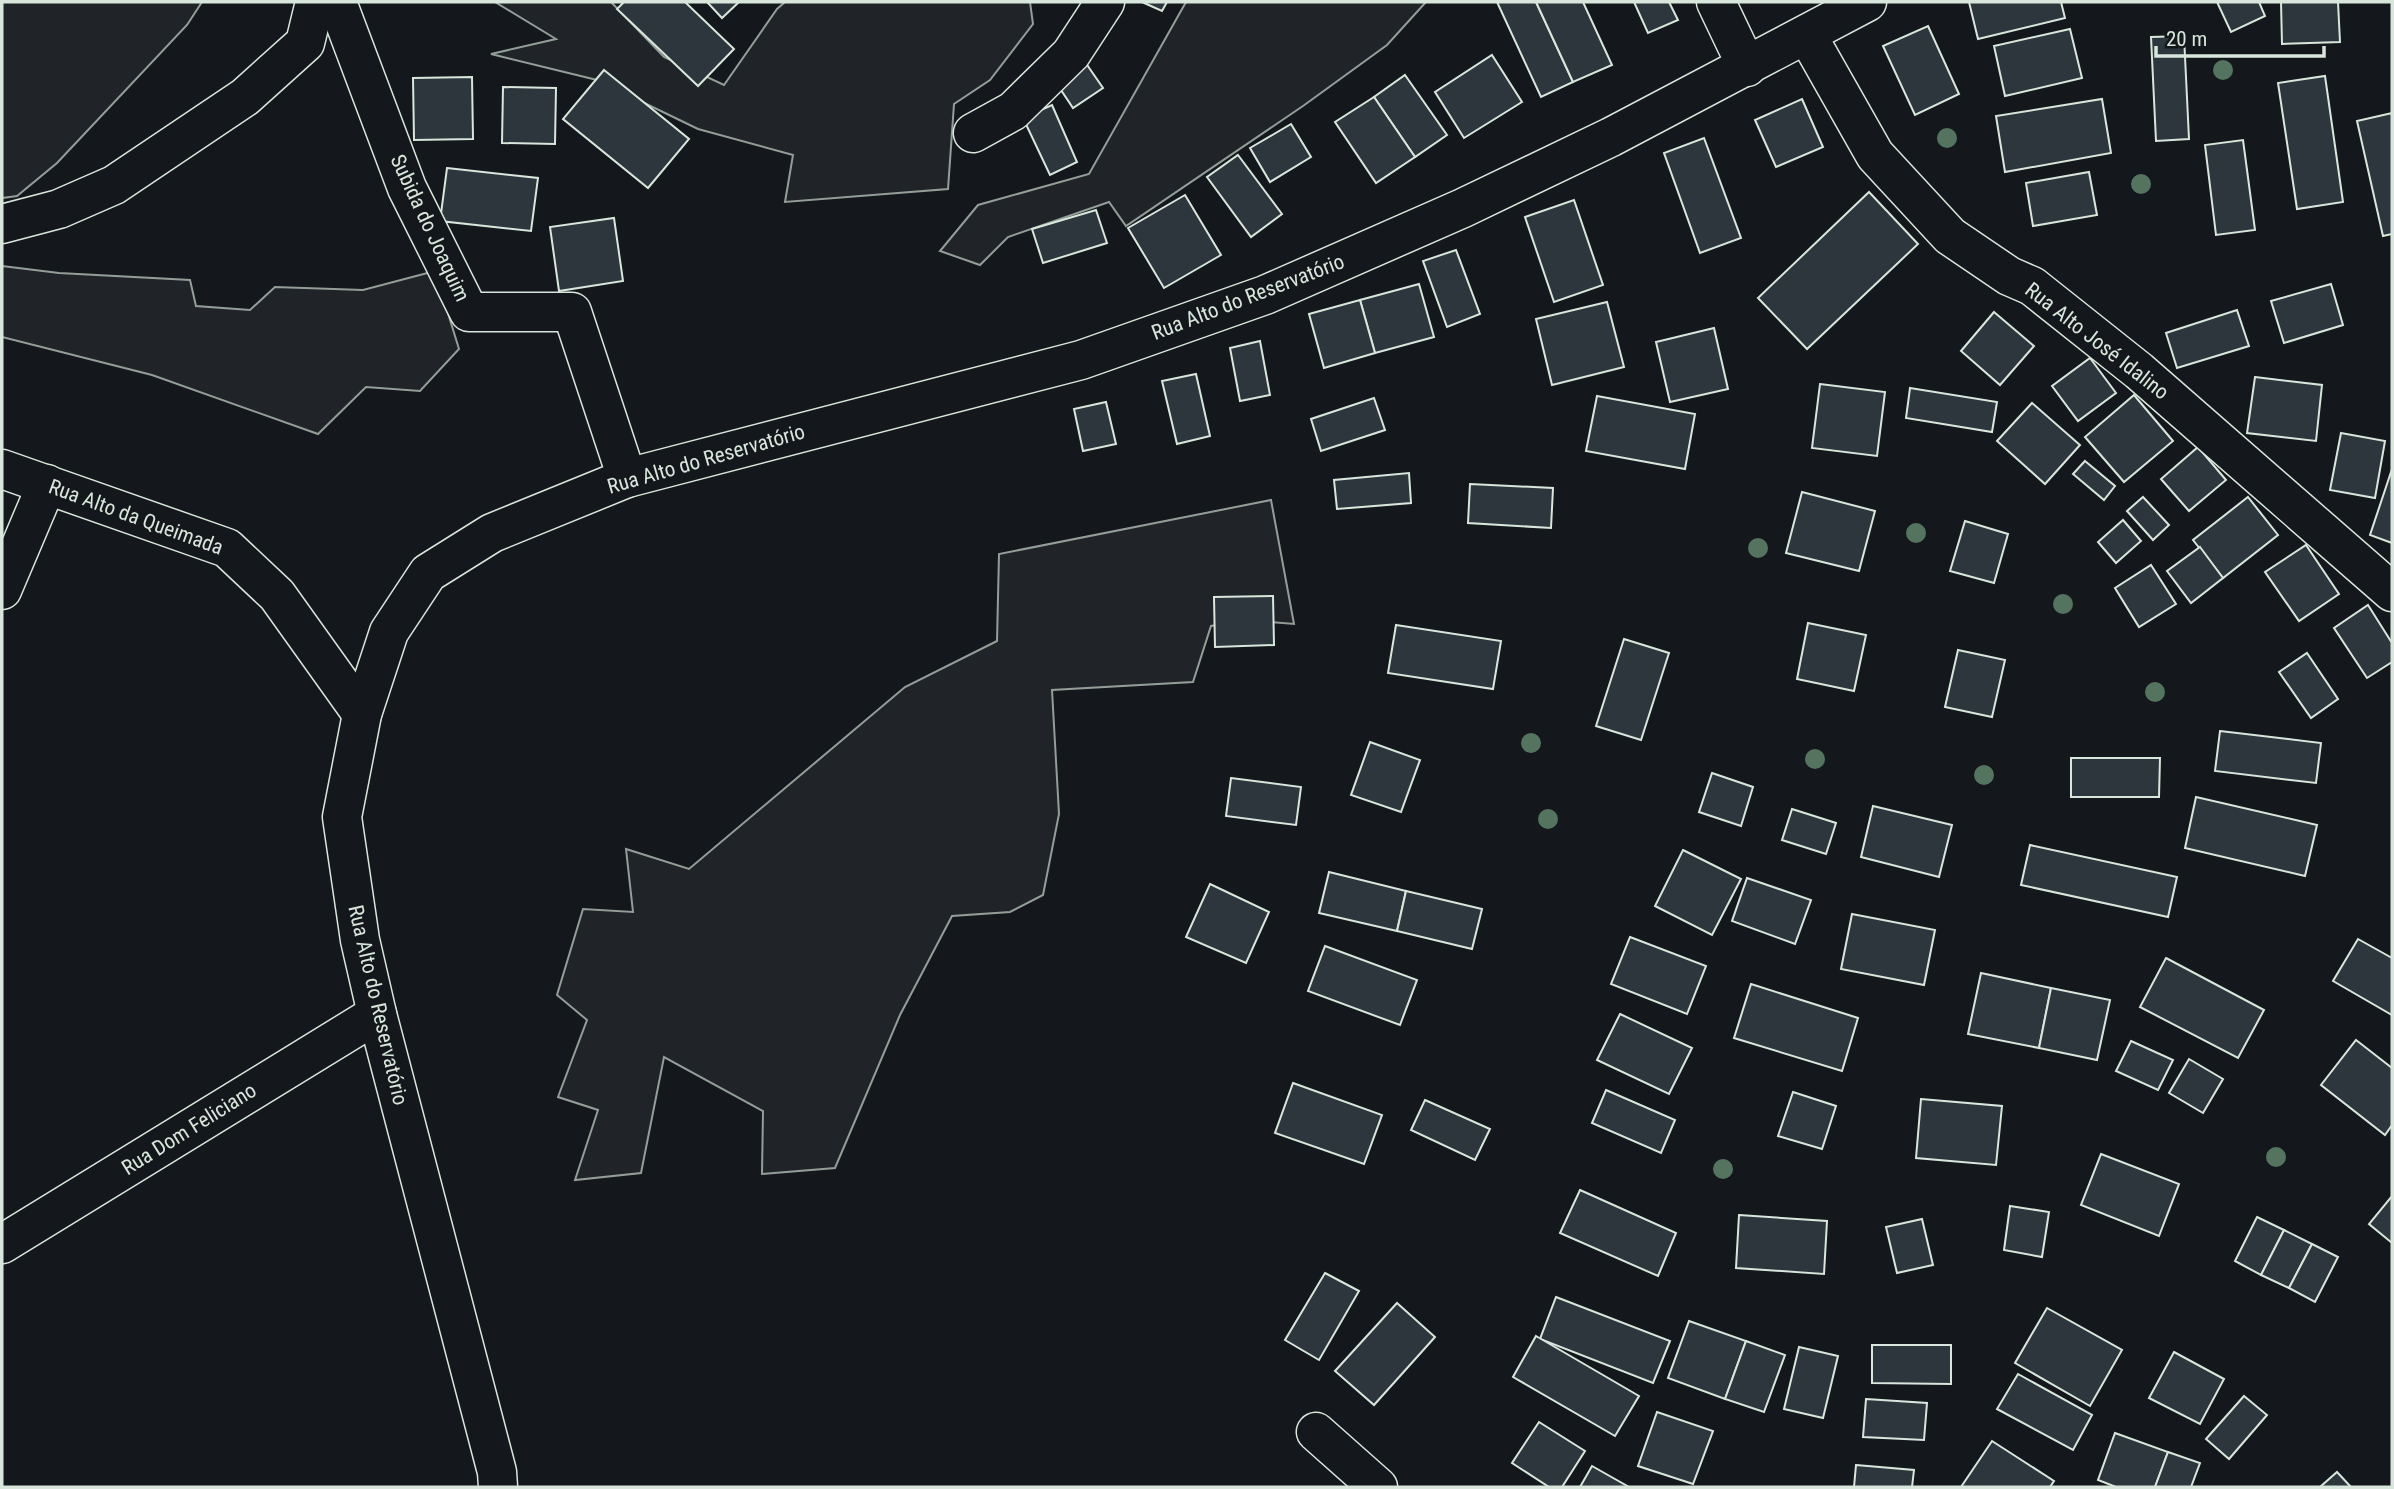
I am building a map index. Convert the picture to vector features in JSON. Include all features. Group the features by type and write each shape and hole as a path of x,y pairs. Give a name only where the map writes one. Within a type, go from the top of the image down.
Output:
{"street":[{"path":"2,224 59,209 114,185 245,97 305,43 315,2"},
{"name":"Subida do Joaquim","path":"337,2 408,188 469,312 572,312 626,478"},
{"path":"973,133 1013,111 1072,54 1105,2"},
{"path":"1716,2 1746,67"},
{"name":"Rua Alto do Reservatório","path":"498,1487 377,1014 360,940 342,817 362,714 389,632 428,573 492,533 626,478 1081,360 1265,295 1463,208 1611,137 1867,2"},
{"name":"Rua Alto José Idalino","path":"1807,35 1875,155 1950,236 2009,275 2032,286 2139,371 2392,592"},
{"name":"Rua Alto da Queimada","path":"2,469 227,548 277,595 362,714"},
{"path":"2,590 47,484"},
{"name":"Rua Dom Feliciano","path":"2,1244 377,1014"},
{"path":"1316,1432 1378,1487"}],"shaded area":[{"path":"2,2 202,2 187,25 57,163 17,196 2,198"},
{"path":"495,2 611,2 664,57 724,85 777,9 785,2 1030,2 1033,24 990,80 954,104 948,189 785,202 793,155 698,129 597,80 491,54 556,39"},
{"path":"1186,2 1426,2 1387,45 1303,106 1126,226 1109,202 1008,237 980,265 940,251 978,205 1089,174"},
{"path":"2,266 59,273 190,280 196,306 250,310 275,287 363,290 435,271 459,349 420,391 366,387 318,434 152,375 2,337"},
{"path":"1271,500 1294,624 1247,620 1211,626 1193,682 1052,690 1059,814 1043,895 1010,912 952,916 900,1015 835,1168 762,1174 763,1111 664,1057 641,1173 575,1180 598,1110 558,1097 587,1020 557,995 583,909 633,912 626,849 689,869 905,687 997,641 999,554"}],"building":[{"path":"624,2 685,2 734,49 698,86 617,9"},
{"path":"707,2 739,2 722,18"},
{"path":"1142,2 1167,2 1162,11"},
{"path":"1497,2 1536,2 1573,82 1541,97"},
{"path":"1536,2 1583,2 1612,65 1573,82"},
{"path":"1634,2 1669,2 1678,20 1648,33"},
{"path":"1969,2 2061,2 2065,18 1978,39"},
{"path":"2217,2 2259,2 2265,16 2231,32"},
{"path":"2281,2 2338,2 2340,42 2282,44"},
{"path":"1928,26 1959,94 1915,115 1883,46"},
{"path":"2070,29 2082,78 2005,96 1994,46"},
{"path":"2184,36 2189,139 2156,141 2151,37"},
{"path":"1492,55 1522,102 1464,138 1435,92"},
{"path":"1083,59 1103,88 1073,108 1053,78"},
{"path":"604,70 689,139 648,188 563,119"},
{"path":"1405,75 1447,135 1415,157 1374,97"},
{"path":"2325,76 2343,202 2297,209 2278,83"},
{"path":"472,77 473,139 414,140 413,78"},
{"path":"503,87 556,88 555,144 502,143"},
{"path":"1374,97 1415,157 1376,183 1335,122"},
{"path":"1802,99 1823,147 1776,167 1755,120"},
{"path":"2102,99 2111,153 2005,172 1996,116"},
{"path":"1052,105 1077,162 1050,175 1023,118"},
{"path":"2392,113 2392,234 2383,236 2357,121"},
{"path":"1291,124 1311,157 1270,182 1250,148"},
{"path":"1704,138 1741,238 1700,253 1664,153"},
{"path":"2243,140 2255,230 2216,235 2205,145"},
{"path":"1238,155 1282,214 1251,237 1207,177"},
{"path":"447,168 538,178 531,231 440,221"},
{"path":"2089,172 2097,215 2033,226 2026,183"},
{"path":"1869,192 1918,244 1807,349 1758,298"},
{"path":"1185,195 1221,255 1164,288 1128,228"},
{"path":"1574,200 1603,285 1554,302 1525,217"},
{"path":"1096,210 1107,243 1043,263 1032,229"},
{"path":"614,218 623,281 559,291 550,227"},
{"path":"1456,250 1480,314 1447,327 1423,261"},
{"path":"1419,284 1434,337 1375,353 1360,300"},
{"path":"2331,284 2343,325 2284,343 2271,301"},
{"path":"1360,300 1375,353 1324,368 1309,314"},
{"path":"1607,302 1624,367 1552,385 1536,319"},
{"path":"2237,310 2249,346 2177,368 2166,333"},
{"path":"1994,312 2034,346 2000,385 1961,351"},
{"path":"1714,328 1728,389 1670,402 1656,342"},
{"path":"1260,341 1270,395 1240,401 1230,348"},
{"path":"2090,358 2116,393 2078,421 2052,386"},
{"path":"1196,374 1210,436 1177,444 1162,381"},
{"path":"2255,377 2322,385 2316,441 2247,433"},
{"path":"1820,384 1885,392 1877,456 1812,448"},
{"path":"1910,388 1997,402 1992,432 1906,418"},
{"path":"2134,395 2173,441 2124,482 2085,437"},
{"path":"1597,396 1695,414 1685,469 1586,451"},
{"path":"1374,398 1385,430 1321,451 1311,419"},
{"path":"1106,402 1116,444 1083,451 1074,409"},
{"path":"2032,403 2080,445 2045,484 1997,441"},
{"path":"2341,433 2385,441 2375,498 2330,490"},
{"path":"2198,447 2226,480 2189,511 2161,479"},
{"path":"2085,461 2115,486 2104,500 2073,474"},
{"path":"2392,469 2392,543 2370,535"},
{"path":"1409,473 1411,503 1337,509 1334,480"},
{"path":"1470,484 1553,488 1551,528 1468,523"},
{"path":"1802,492 1875,511 1859,571 1786,553"},
{"path":"2143,497 2169,525 2153,540 2127,511"},
{"path":"2248,497 2278,535 2223,578 2193,540"},
{"path":"2123,520 2141,541 2116,563 2098,542"},
{"path":"1965,521 2008,534 1994,583 1950,571"},
{"path":"2306,545 2339,594 2299,621 2265,572"},
{"path":"2200,547 2223,578 2191,603 2167,571"},
{"path":"2151,565 2176,604 2139,627 2115,588"},
{"path":"1273,596 1274,645 1215,647 1214,597"},
{"path":"2368,605 2392,643 2392,662 2367,678 2334,628"},
{"path":"1808,623 1866,635 1854,691 1797,679"},
{"path":"1396,625 1501,641 1493,689 1388,673"},
{"path":"1624,639 1669,653 1641,740 1596,726"},
{"path":"1958,650 2005,660 1992,717 1945,707"},
{"path":"2307,653 2338,699 2311,718 2279,672"},
{"path":"2220,731 2321,743 2316,783 2215,771"},
{"path":"1370,742 1420,760 1401,812 1351,795"},
{"path":"2071,758 2160,758 2159,797 2071,797"},
{"path":"1712,773 1753,787 1741,826 1699,812"},
{"path":"1231,778 1301,787 1296,825 1226,816"},
{"path":"2196,797 2317,825 2305,876 2185,848"},
{"path":"1873,806 1952,825 1939,877 1861,857"},
{"path":"1792,809 1836,823 1826,854 1782,840"},
{"path":"2030,845 2177,877 2168,917 2021,885"},
{"path":"1683,850 1741,879 1712,935 1655,906"},
{"path":"1329,872 1406,891 1397,931 1319,913"},
{"path":"1747,878 1811,900 1795,944 1732,921"},
{"path":"1210,884 1269,912 1246,963 1186,937"},
{"path":"1406,891 1482,909 1472,949 1397,931"},
{"path":"1852,914 1935,930 1924,985 1841,969"},
{"path":"1630,937 1706,966 1687,1014 1611,984"},
{"path":"2358,939 2392,958 2392,1015 2333,981"},
{"path":"1325,946 1417,980 1400,1025 1308,991"},
{"path":"2166,958 2264,1010 2238,1058 2140,1007"},
{"path":"1981,973 2051,988 2039,1048 1968,1034"},
{"path":"1751,984 1858,1018 1842,1071 1734,1038"},
{"path":"2051,988 2110,1000 2097,1060 2039,1048"},
{"path":"1620,1014 1692,1048 1669,1094 1597,1060"},
{"path":"2356,1040 2392,1068 2392,1125 2385,1135 2321,1085"},
{"path":"2131,1041 2173,1060 2158,1090 2116,1071"},
{"path":"2189,1059 2223,1079 2203,1113 2169,1093"},
{"path":"1293,1083 1382,1115 1364,1164 1275,1133"},
{"path":"1606,1090 1675,1120 1661,1153 1592,1123"},
{"path":"1793,1092 1836,1106 1822,1149 1778,1136"},
{"path":"1921,1099 2002,1106 1996,1165 1916,1158"},
{"path":"1425,1100 1490,1129 1475,1160 1411,1130"},
{"path":"2101,1154 2179,1184 2159,1236 2081,1205"},
{"path":"1580,1190 1676,1233 1658,1276 1560,1233"},
{"path":"2392,1196 2392,1243 2369,1224"},
{"path":"2010,1206 2049,1212 2042,1257 2004,1250"},
{"path":"1739,1215 1827,1221 1824,1274 1736,1268"},
{"path":"2257,1217 2284,1230 2261,1275 2235,1261"},
{"path":"1922,1219 1933,1265 1897,1273 1886,1227"},
{"path":"2284,1230 2312,1244 2289,1288 2261,1275"},
{"path":"2312,1244 2338,1257 2315,1302 2289,1288"},
{"path":"1325,1273 1359,1291 1319,1360 1285,1340"},
{"path":"1556,1297 1670,1341 1653,1383 1540,1339"},
{"path":"1397,1303 1435,1337 1374,1405 1335,1371"},
{"path":"2047,1308 2122,1350 2090,1406 2015,1363"},
{"path":"1689,1321 1746,1341 1725,1399 1668,1378"},
{"path":"1536,1336 1639,1396 1615,1436 1513,1377"},
{"path":"1746,1341 1785,1355 1764,1412 1725,1399"},
{"path":"1872,1345 1951,1345 1951,1384 1872,1383"},
{"path":"1799,1347 1838,1356 1823,1418 1784,1409"},
{"path":"2174,1352 2224,1379 2200,1424 2149,1398"},
{"path":"2018,1374 2092,1415 2073,1450 1997,1409"},
{"path":"2244,1396 2267,1415 2229,1459 2206,1439"},
{"path":"1866,1399 1927,1403 1924,1440 1863,1437"},
{"path":"1657,1412 1713,1431 1693,1484 1638,1466"},
{"path":"1539,1422 1585,1451 1562,1487 1549,1487 1512,1463"},
{"path":"2115,1433 2168,1452 2155,1487 2116,1487 2098,1480"},
{"path":"1992,1441 2054,1481 2050,1487 1961,1487"},
{"path":"2168,1452 2200,1463 2191,1487 2155,1487"},
{"path":"1856,1465 1914,1470 1912,1487 1854,1487"},
{"path":"1592,1466 1629,1487 1580,1487"},
{"path":"2337,1472 2351,1487 2320,1487"}]}
